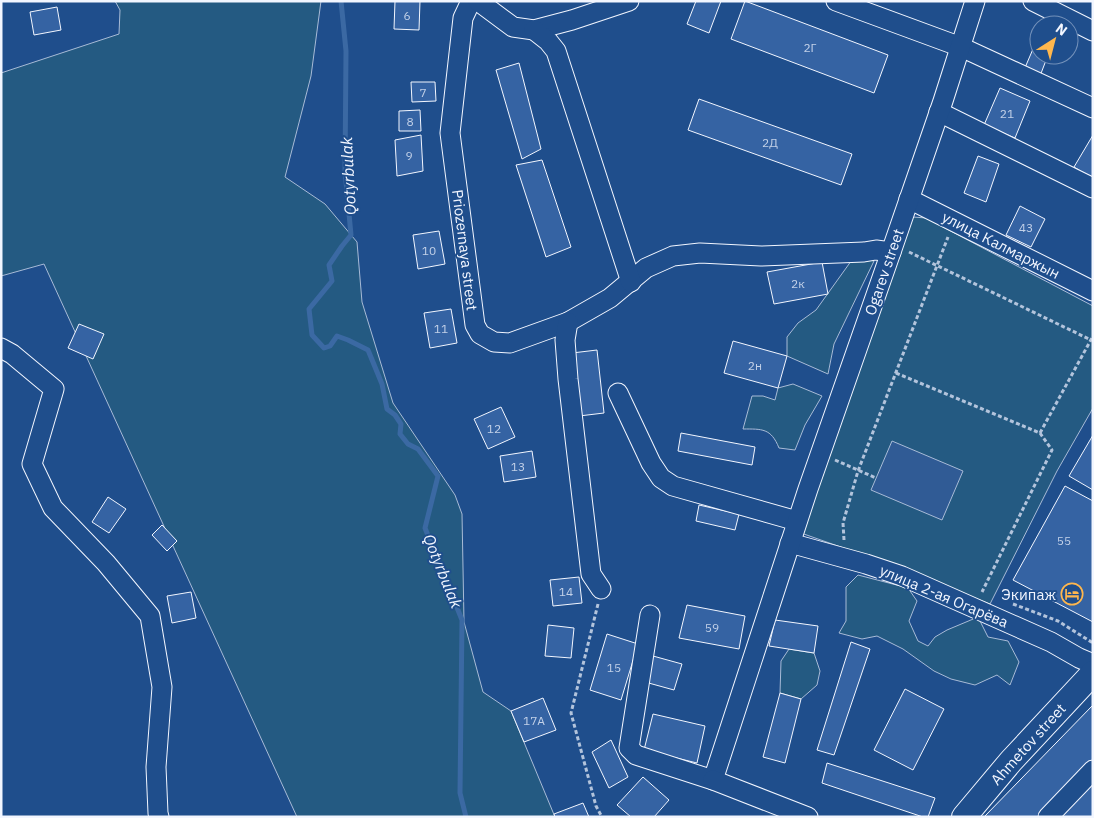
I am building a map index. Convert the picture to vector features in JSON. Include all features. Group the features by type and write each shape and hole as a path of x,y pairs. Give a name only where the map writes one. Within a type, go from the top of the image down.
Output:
{"main road":[{"name":"Ahmetov street","path":"964,817 1011,761 1093,672"}],"street":[{"name":"Priozernaya street","path":"471,1 463,18 450,133 474,324 480,334 494,342 510,342 568,322 610,298 646,268 673,256 700,253 761,256 876,250 898,251"},
{"path":"478,1 513,27 534,30 572,20 629,1"},
{"path":"836,1 960,46 1093,108"},
{"name":"Ogarev street","path":"713,780 820,454 898,251 909,199 975,1"},
{"path":"1033,1 1093,31"},
{"path":"534,30 548,41 556,51 631,282"},
{"path":"939,112 1093,188"},
{"name":"улица Калмаржын","path":"909,199 1093,291"},
{"path":"568,322 565,340 568,379 591,574 601,589"},
{"path":"1,348 12,354 54,389 32,464 53,508 106,563 150,616 162,687 156,767 159,817"},
{"path":"618,393 651,463 661,478 674,486 798,521"},
{"name":"улица 2-ая Огарёва","path":"790,543 902,576 1051,642 1093,664"},
{"path":"650,615 629,748 636,755 713,780 808,817"},
{"path":"1048,817 1093,770"}],"path":[{"path":"844,540 843,523 858,471 954,222"},
{"path":"898,251 937,265 1092,338 1040,432"},
{"path":"896,373 1040,432 1052,450 982,592"},
{"path":"820,454 876,478"},
{"path":"601,589 571,713 596,806 602,817"}],"shaded area":[{"path":"115,1 321,1 311,76 285,177 325,204 357,242 362,302 393,403 455,495 462,514 464,622 483,692 511,711 555,817 297,817 44,264 1,276 1,73 119,34 120,10"},
{"path":"913,217 926,218 1093,306 1093,408 1057,471 990,604 889,564 801,533"},
{"path":"854,257 874,261 834,344 828,374 787,356 787,337 798,323 816,310"},
{"path":"793,384 822,396 805,425 795,450 779,448 773,437 765,431 743,429 752,396 763,396 775,400 778,388"},
{"path":"892,441 963,471 942,520 871,490"},
{"path":"858,575 908,588 917,601 909,621 918,641 928,646 935,637 947,630 978,617 988,637 1008,641 1019,662 1010,685 997,675 975,685 951,679 934,671 903,649 877,636 862,639 839,633 846,621 846,587"},
{"path":"789,649 814,653 820,671 817,685 801,699 780,693 781,661"}],"building":[{"path":"395,1 420,1 419,30 394,29"},
{"path":"696,1 721,1 709,33 687,24"},
{"path":"745,1 888,55 874,93 731,39"},
{"path":"57,7 61,30 34,35 30,12"},
{"path":"1029,58 1029,65 1044,65 1040,76 1024,70"},
{"path":"519,63 541,149 522,159 496,70"},
{"path":"411,82 435,82 436,101 412,102"},
{"path":"1000,88 1030,101 1015,138 984,125"},
{"path":"699,99 852,154 841,185 688,130"},
{"path":"420,110 421,131 399,131 399,111"},
{"path":"421,135 423,171 397,176 395,140"},
{"path":"1093,135 1093,176 1092,178 1074,167"},
{"path":"978,156 999,164 986,202 964,193"},
{"path":"542,160 571,247 546,257 516,165"},
{"path":"1020,206 1045,219 1031,247 1006,235"},
{"path":"439,231 445,264 418,269 413,235"},
{"path":"822,262 828,294 774,304 767,272"},
{"path":"451,309 457,343 430,348 424,313"},
{"path":"79,324 104,334 93,359 68,348"},
{"path":"733,341 787,356 778,388 724,373"},
{"path":"597,350 604,413 579,416 572,353"},
{"path":"501,407 515,437 488,449 474,419"},
{"path":"681,433 755,447 752,465 678,451"},
{"path":"1093,435 1093,490 1069,476"},
{"path":"532,451 536,477 504,482 500,456"},
{"path":"1065,486 1093,501 1093,622 1013,580"},
{"path":"108,497 126,509 109,533 92,522"},
{"path":"699,505 739,514 735,530 696,521"},
{"path":"162,525 177,541 167,551 152,535"},
{"path":"579,577 582,603 553,606 550,580"},
{"path":"191,592 196,618 172,623 167,596"},
{"path":"687,605 745,616 739,649 679,638"},
{"path":"775,620 818,626 814,653 769,646"},
{"path":"548,625 574,628 571,658 545,656"},
{"path":"607,634 638,644 621,700 590,690"},
{"path":"851,642 870,649 834,755 817,750"},
{"path":"653,656 682,664 674,690 645,682"},
{"path":"905,689 944,709 913,770 874,750"},
{"path":"780,693 801,699 785,763 763,757"},
{"path":"543,698 556,730 524,742 511,711"},
{"path":"1093,705 1093,759 1038,817 984,817"},
{"path":"653,714 705,726 697,763 644,750"},
{"path":"611,740 628,777 609,788 592,752"},
{"path":"827,763 935,798 928,817 923,817 822,783"},
{"path":"643,777 669,800 654,817 631,817 617,805"},
{"path":"1093,783 1093,817 1058,817"},
{"path":"583,803 589,817 555,817 554,814"}],"waterway":[{"name":"Qotyrbulak","path":"341,1 346,51 345,171 351,235 329,265 332,281 309,309 312,335 324,348 330,346 337,336 368,350 382,384 387,409 395,415 401,424 400,434 408,444 418,449 438,476 425,528 462,620 460,793 466,817"}],"place":[{"name":"Экипаж","path":"1072,594"}]}
